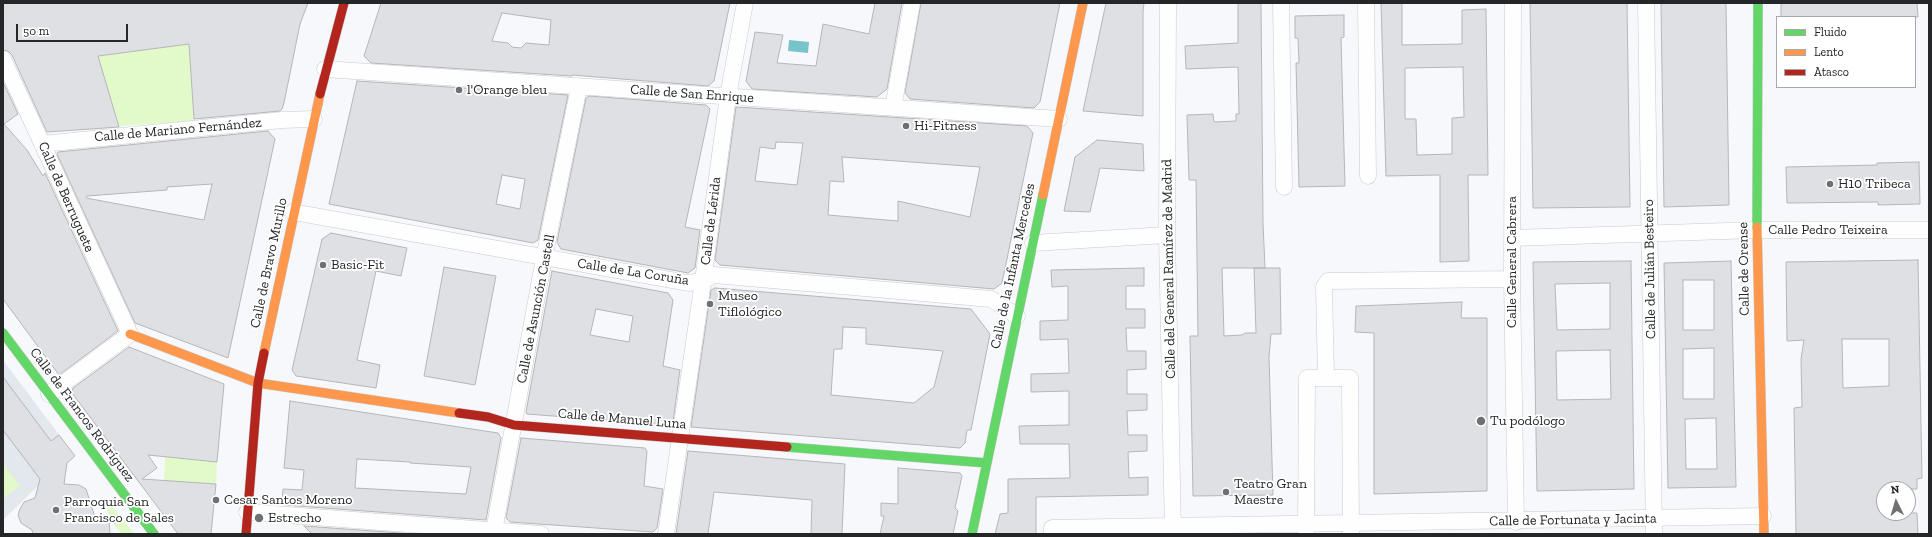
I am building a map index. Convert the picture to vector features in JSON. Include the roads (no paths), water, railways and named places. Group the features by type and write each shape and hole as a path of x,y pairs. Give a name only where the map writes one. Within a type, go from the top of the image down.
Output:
{"street":[{"name":"Calle de Bravo Murillo","path":"246,534 258,383 325,69 344,3"},
{"name":"Calle de Lérida","path":"666,534 679,438 704,281 728,96 745,3"},
{"path":"893,108 912,3"},
{"name":"Calle de la Infanta Mercedes","path":"972,534 1083,3"},
{"name":"Calle del General Ramírez de Madrid","path":"1168,3 1167,235 1173,530"},
{"path":"1281,3 1284,187"},
{"path":"1366,3 1368,176"},
{"name":"Calle General Cabrera","path":"1513,3 1512,279 1516,522"},
{"name":"Calle de Julián Besteiro","path":"1646,3 1654,534"},
{"name":"Calle de Orense","path":"1758,3 1757,230 1764,534"},
{"name":"Calle de Berruguete","path":"3,59 130,334"},
{"name":"Calle de San Enrique","path":"325,69 1059,119"},
{"name":"Calle de Asunción Castell","path":"494,531 544,258 579,87"},
{"name":"Calle de Mariano Fernández","path":"42,144 282,120 314,119"},
{"name":"Calle de La Coruña","path":"294,212 688,283 704,281 714,275 990,299 1017,316"},
{"name":"Calle Pedro Teixeira","path":"1512,238 1757,230 1929,230"},
{"path":"1033,243 1167,235"},
{"path":"1326,378 1324,287 1328,280 1512,279"},
{"name":"Calle de Francos Rodríguez","path":"3,333 154,534"},
{"path":"49,394 130,334"},
{"name":"Calle de Manuel Luna","path":"130,334 258,383 488,417 514,425 987,463"},
{"path":"1306,529 1306,378 1350,378 1351,529"},
{"path":"247,512 541,534"},
{"name":"Calle de Fortunata y Jacinta","path":"1052,534 1052,528 1173,530 1351,529 1516,522 1763,516"}],"water":[{"path":"789,40 809,42 808,53 788,51"}],"place":[{"name":"l'Orange bleu","path":"459,90"},
{"name":"Hi-Fitness","path":"906,126"},
{"name":"H10 Tribeca","path":"1830,184"},
{"name":"Basic-Fit","path":"323,265"},
{"name":"Museo Tiflológico","path":"710,304"},
{"name":"Tu podólogo","path":"1481,421"},
{"name":"Teatro Gran Maestre","path":"1226,492"},
{"name":"Cesar Santos Moreno","path":"216,500"},
{"name":"Parroquia San Francisco de Sales","path":"56,510"},
{"name":"Estrecho","path":"259,518"}]}
